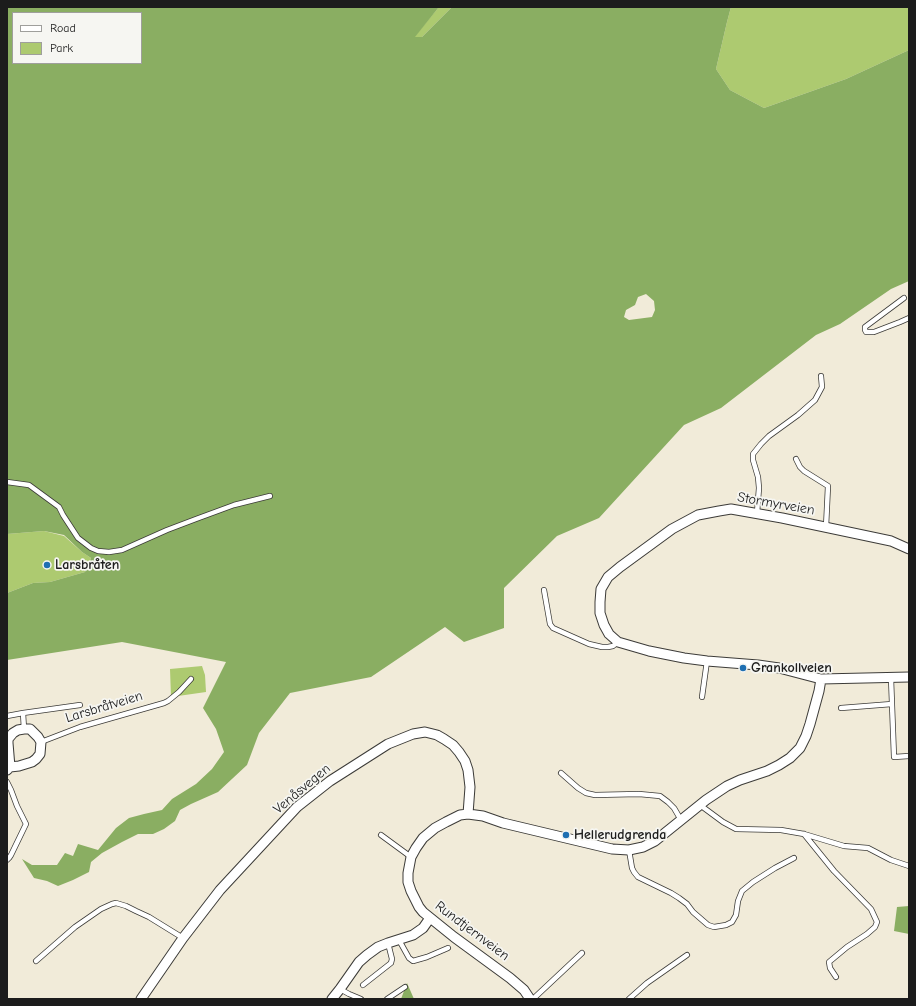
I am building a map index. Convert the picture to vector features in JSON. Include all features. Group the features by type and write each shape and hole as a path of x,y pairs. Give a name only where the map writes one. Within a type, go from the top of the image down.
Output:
{"street":[{"name":"Stormyrveien","path":"618,642 609,634 600,613 601,589 608,578 644,548 672,529 698,515 731,509 757,513 891,541 909,549"},
{"path":"618,642 649,651 684,658 779,668 821,679 909,677"},
{"name":"Rundtjernveien","path":"530,999 524,990 508,980 430,918 419,907 408,882 408,873 411,857 423,838 435,828 446,822 468,814 483,816 510,825 612,849 629,850 643,847 655,841 700,805 727,786 767,771 790,758 800,748 806,736 821,679"},
{"path":"24,728 30,729 38,737 41,742 40,754 36,759 27,764 9,769 8,739 13,733 24,728"},
{"name":"Venåsvegen","path":"141,999 183,938 220,890 297,807 327,784 388,744 413,734 425,732 444,739 457,749 465,761 468,770 470,787 468,814"},
{"path":"332,999 360,962 378,947 413,935 423,928 430,918"}],"lane":[{"path":"904,298 866,326 865,330 866,332 874,332 909,318"},
{"path":"757,513 759,488 753,454 769,436 798,415 815,400 822,387 821,376"},
{"name":"Stormyrveien","path":"796,458 800,467 804,471 828,486 826,527"},
{"path":"7,482 29,485 59,507 78,538 98,552 122,550 202,516 234,505 270,496"},
{"path":"544,590 550,624 553,628 589,644 602,647 613,646 618,642"},
{"path":"702,697 707,661"},
{"path":"891,678 894,757 909,756"},
{"name":"Larsbråtveien","path":"41,742 80,727 164,703 174,697 191,679"},
{"path":"841,708 892,704"},
{"name":"Larsbråtveien","path":"7,716 80,705"},
{"path":"23,713 24,728"},
{"path":"561,773 586,793 595,795 639,794 660,796 674,808 681,820"},
{"path":"7,782 26,824 11,855 7,860"},
{"path":"700,805 736,829 781,830 804,834 844,846 868,848 909,866"},
{"path":"804,834 834,871 871,909 877,922 875,927 867,934 847,947 829,962 830,968 836,977"},
{"path":"381,835 411,857"},
{"path":"629,850 632,868 638,876 679,898 708,925 714,927 726,925 732,922 736,915 738,901 742,891 770,871 794,858"},
{"path":"36,961 75,927 101,909 116,903 149,917 183,938"},
{"path":"399,940 412,961 427,957 448,948"},
{"path":"363,985 391,963 392,959 388,943"},
{"path":"533,999 537,997 582,953"},
{"path":"629,999 647,983 687,955"},
{"path":"387,999 404,987"},
{"path":"340,989 361,999"}],"green space":[{"path":"7,7 439,7 415,37 422,37 452,7 731,7 716,69 730,90 764,108 846,79 909,50 909,281 891,289 840,324 816,335 721,408 684,425 599,518 557,536 504,588 504,628 464,642 445,627 371,677 290,693 259,733 247,765 218,792 180,810 175,821 164,829 153,834 138,834 102,853 91,862 89,872 58,886 47,881 34,878 22,859 32,865 57,865 65,853 73,856 78,844 98,850 116,828 129,818 162,810 172,799 196,784 212,769 224,752 216,729 203,708 226,662 122,642 7,660 7,593 33,583 50,582 85,572 91,558 82,552 64,535 44,531 7,534","holes":["646,294 654,301 655,310 652,317 629,320 624,317 626,310 635,305 638,297"]},
{"path":"439,7 452,7 422,37 414,37"},
{"path":"731,7 909,7 909,50 846,79 764,108 730,90 716,69"},
{"name":"Larsbråten","path":"44,531 64,536 91,558 85,572 50,582 33,583 7,593 7,534"},
{"path":"202,666 205,675 206,692 171,697 170,669"},
{"path":"909,906 909,934 894,931 897,907"},
{"path":"407,983 414,999 401,999"}],"place":[{"name":"Larsbråten","path":"47,565"},
{"name":"Grankollveien","path":"743,668"},
{"name":"Hellerudgrenda","path":"566,835"}]}
